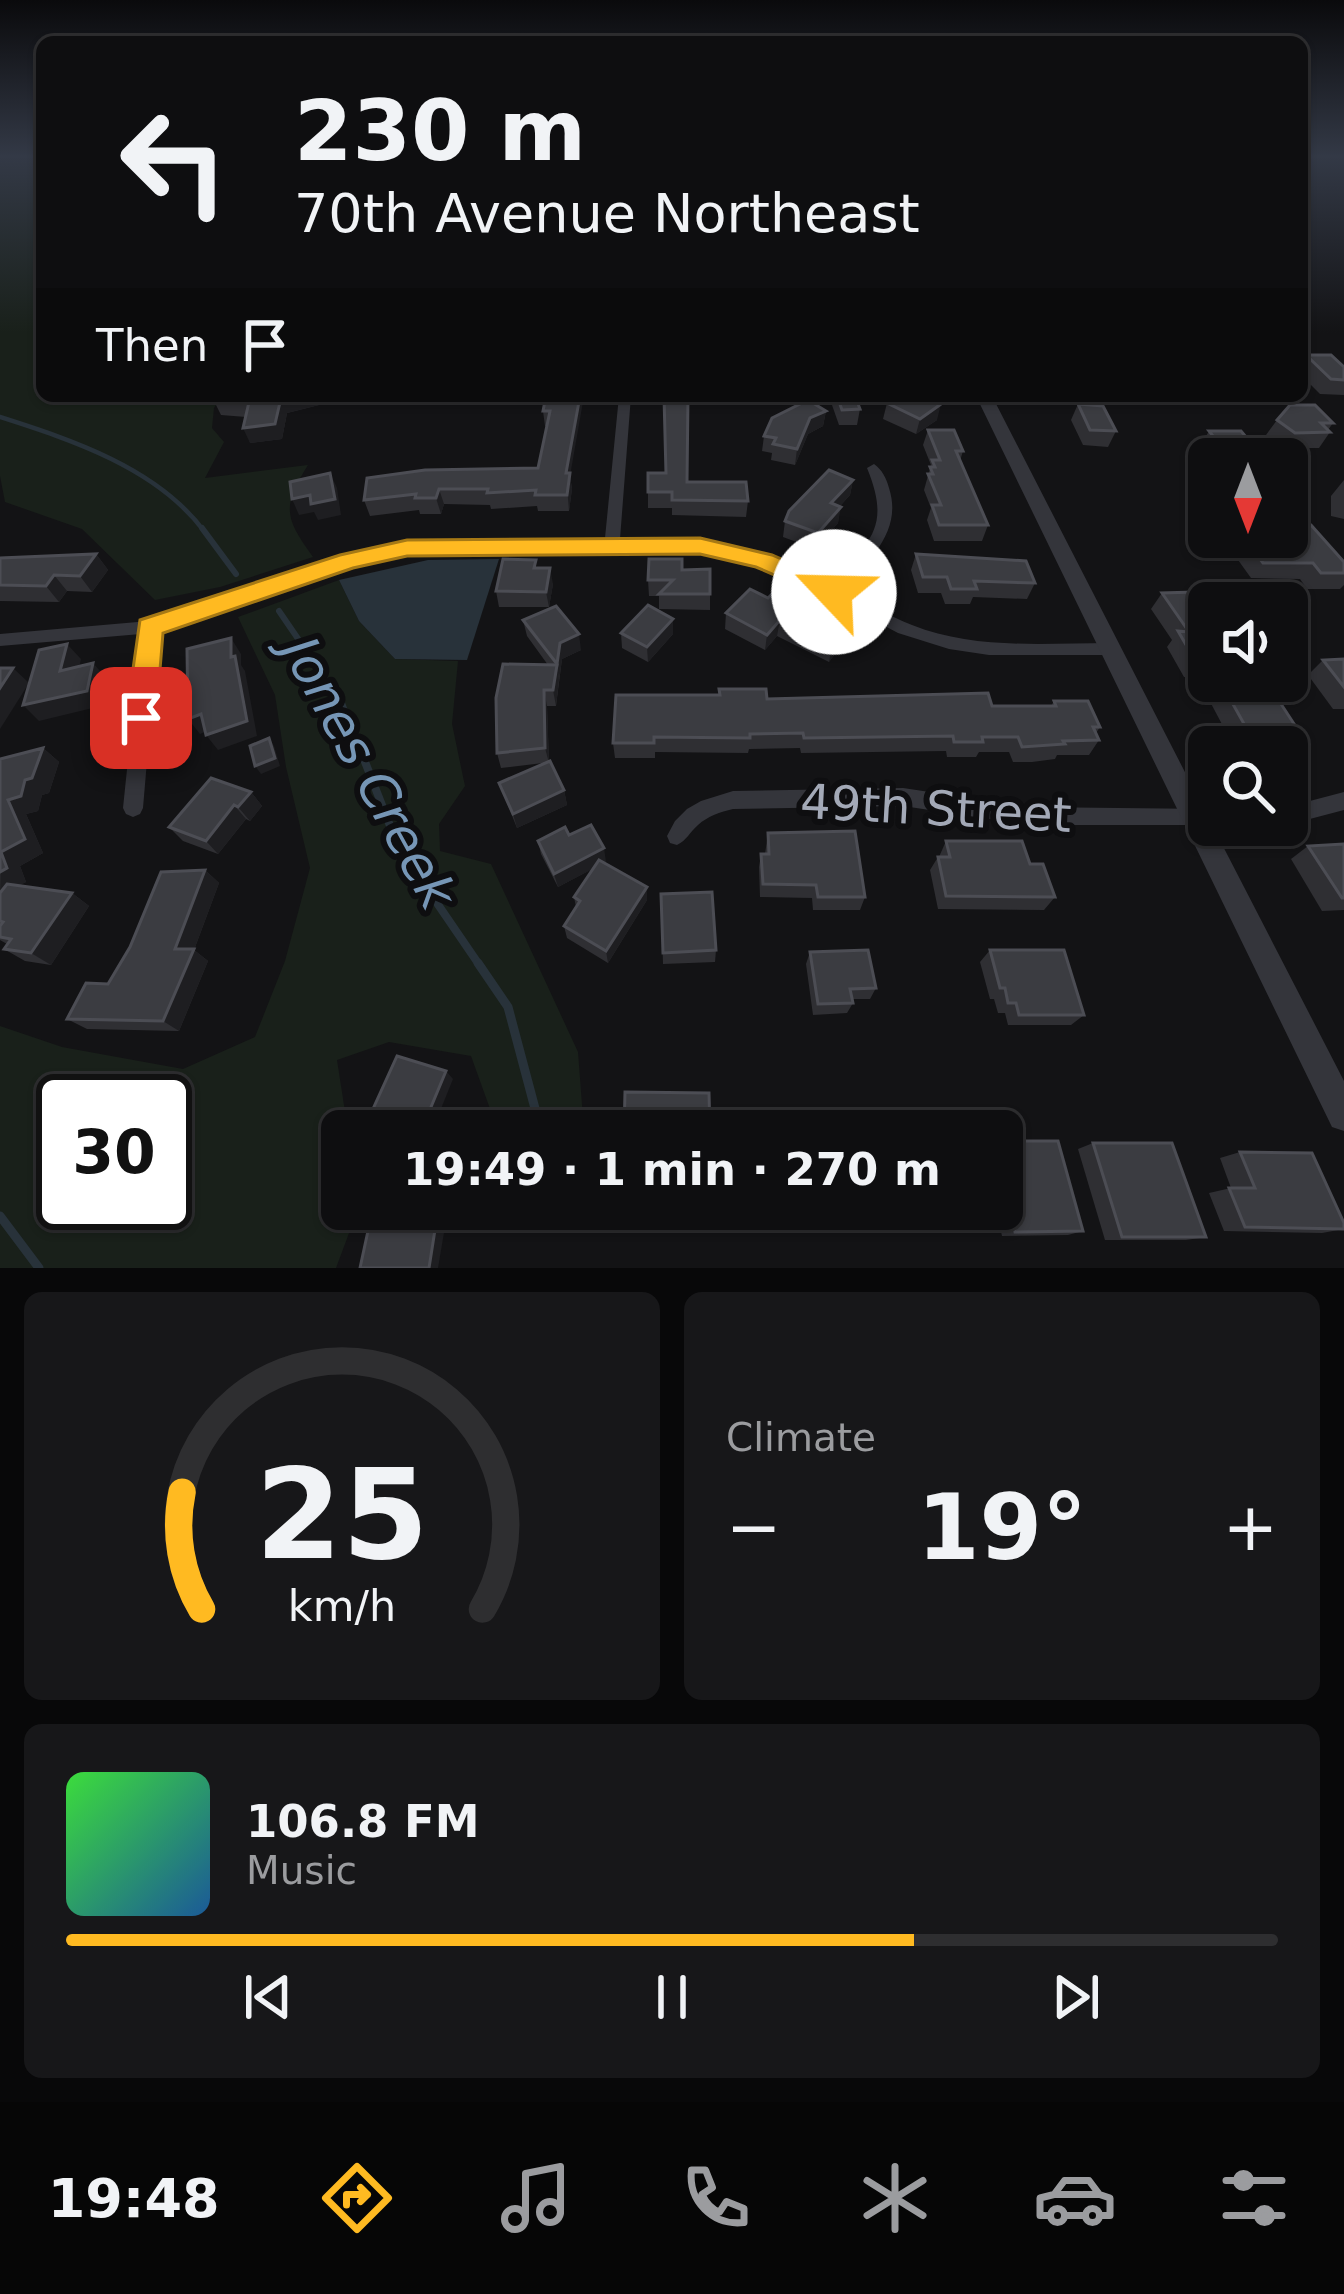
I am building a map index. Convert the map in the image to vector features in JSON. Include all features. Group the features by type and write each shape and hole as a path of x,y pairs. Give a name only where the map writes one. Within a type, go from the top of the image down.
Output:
{"street":[{"path":"611,543 624,402"},
{"path":"987,402 1110,649 1188,792"},
{"path":"834,592 885,527 888,496 874,468"},
{"path":"0,640 150,627 349,561 407,548 611,543 735,552 834,592 904,629 949,643 989,649 1110,649"},
{"path":"133,808 150,627"},
{"name":"49th Street","path":"677,836 687,819 708,806 733,800 902,797 1029,816 1188,818"},
{"path":"1308,810 1344,801"},
{"path":"1215,846 1344,1115"}],"shaded area":[{"path":"0,215 36,215 36,402 218,402 212,428 224,442 205,478 308,465 294,491 290,512 296,532 313,557 220,587 155,600 82,529 5,502 0,476"},
{"path":"499,559 467,660 395,659 359,621 339,580 428,560"},
{"path":"339,580 359,621 395,659 458,661 452,724 465,786 439,824 440,851 491,864 578,1052 582,1110 490,1110 471,1056 389,1042 337,1060 345,1110 321,1110 321,1230 350,1230 336,1268 0,1268 0,1026 62,1047 183,1069 255,1037 285,961 310,868 275,695 238,617"}],"building":[{"path":"1308,355 1331,355 1344,367 1344,380 1331,379"},
{"path":"249,402 280,402 275,424 243,428"},
{"path":"545,402 579,402 566,473 570,473 567,495 439,489 436,498 415,498 416,494 364,500 367,478 425,470 538,468 550,411 543,411"},
{"path":"664,402 688,402 687,482 746,482 748,501 672,500 672,492 648,492 648,473 666,473"},
{"path":"804,402 826,411 810,418 797,449 773,444 776,438 764,436 772,418"},
{"path":"839,402 857,402 860,409 842,410"},
{"path":"936,402 941,404 920,419 887,403"},
{"path":"1078,404 1103,406 1116,431 1090,430"},
{"path":"1290,405 1315,405 1333,423 1321,423 1330,432 1295,433 1277,420"},
{"path":"928,430 954,430 963,451 956,451 988,525 939,525 932,505 941,505 928,474 935,467 932,460 940,460"},
{"path":"1209,431 1241,431 1247,438 1214,438"},
{"path":"829,470 853,480 831,503 841,507 818,533 785,521 789,511"},
{"path":"330,473 335,499 311,504 310,495 292,499 290,482"},
{"path":"1311,525 1344,562 1344,573 1321,573 1313,563 1263,563 1259,558 1308,558"},
{"path":"96,554 80,576 54,575 46,586 0,585 0,558"},
{"path":"916,554 1026,561 1035,583 974,581 977,589 951,589 947,577 923,577"},
{"path":"503,559 536,560 534,568 550,568 546,592 496,591"},
{"path":"649,559 682,559 682,570 710,569 710,594 659,594 673,580 648,580"},
{"path":"750,589 768,598 776,590 850,623 832,646 780,620 767,635 726,613"},
{"path":"1188,592 1188,631 1162,593"},
{"path":"648,605 673,619 647,647 621,633"},
{"path":"556,606 579,634 560,643 557,664 523,620"},
{"path":"231,638 247,721 206,735 201,714 188,719 187,649"},
{"path":"67,644 60,671 93,663 87,691 23,705 39,650"},
{"path":"1344,659 1344,687 1323,660"},
{"path":"503,664 557,665 553,690 544,690 545,748 497,753 496,698"},
{"path":"0,668 13,668 0,688"},
{"path":"719,689 766,689 767,699 988,693 992,706 1088,701 1100,727 1093,727 1099,740 1022,747 1018,737 954,742 953,736 804,738 803,733 654,737 654,743 613,743 616,695 720,695"},
{"path":"1232,702 1280,702 1295,726 1245,726"},
{"path":"269,738 275,758 255,766 250,746"},
{"path":"43,748 21,796 8,800 25,839 1,852 7,868 0,872 0,759"},
{"path":"550,761 564,790 513,814 499,783"},
{"path":"211,778 251,792 238,807 234,805 206,841 169,827"},
{"path":"591,825 604,848 554,874 538,841 565,827 569,835"},
{"path":"855,831 865,897 818,897 816,885 763,884 761,854 769,854 768,833"},
{"path":"946,841 1022,841 1030,864 1043,864 1055,897 946,896 938,857 950,857"},
{"path":"1344,844 1344,898 1342,898 1308,846"},
{"path":"599,860 647,887 606,951 564,926 580,901 574,897"},
{"path":"205,870 175,949 194,949 163,1021 67,1019 86,983 108,984 130,947 161,872"},
{"path":"7,884 72,893 31,953 4,949 11,939 0,937 0,893"},
{"path":"712,892 716,950 663,953 661,894"},
{"path":"868,950 876,988 850,989 853,1003 818,1004 810,952"},
{"path":"990,950 1064,950 1084,1015 1019,1015 1016,1003 1008,1003 1005,988 1000,988"},
{"path":"397,1056 446,1071 430,1110 373,1110"},
{"path":"625,1092 709,1093 709,1110 625,1110"},
{"path":"1023,1141 1058,1141 1083,1231 1015,1232 1023,1230"},
{"path":"1093,1143 1172,1143 1206,1237 1122,1237"},
{"path":"1240,1152 1312,1153 1344,1229 1245,1227 1229,1188 1255,1188"},
{"path":"368,1230 435,1230 429,1268 360,1268"}],"waterway":[{"name":"Jones Creek","path":"0,417 84,447 138,473 185,509 204,531"},
{"name":"Jones Creek","path":"202,528 236,574"},
{"name":"Jones Creek","path":"279,611 342,703 350,724"},
{"name":"Jones Creek","path":"349,721 398,846 480,966"},
{"name":"Jones Creek","path":"478,963 508,1007 535,1110"},
{"path":"0,1216 39,1268"}],"route":[{"path":"141,718 150,627 349,561 407,548 611,543 700,546 764,561 834,592"}]}
